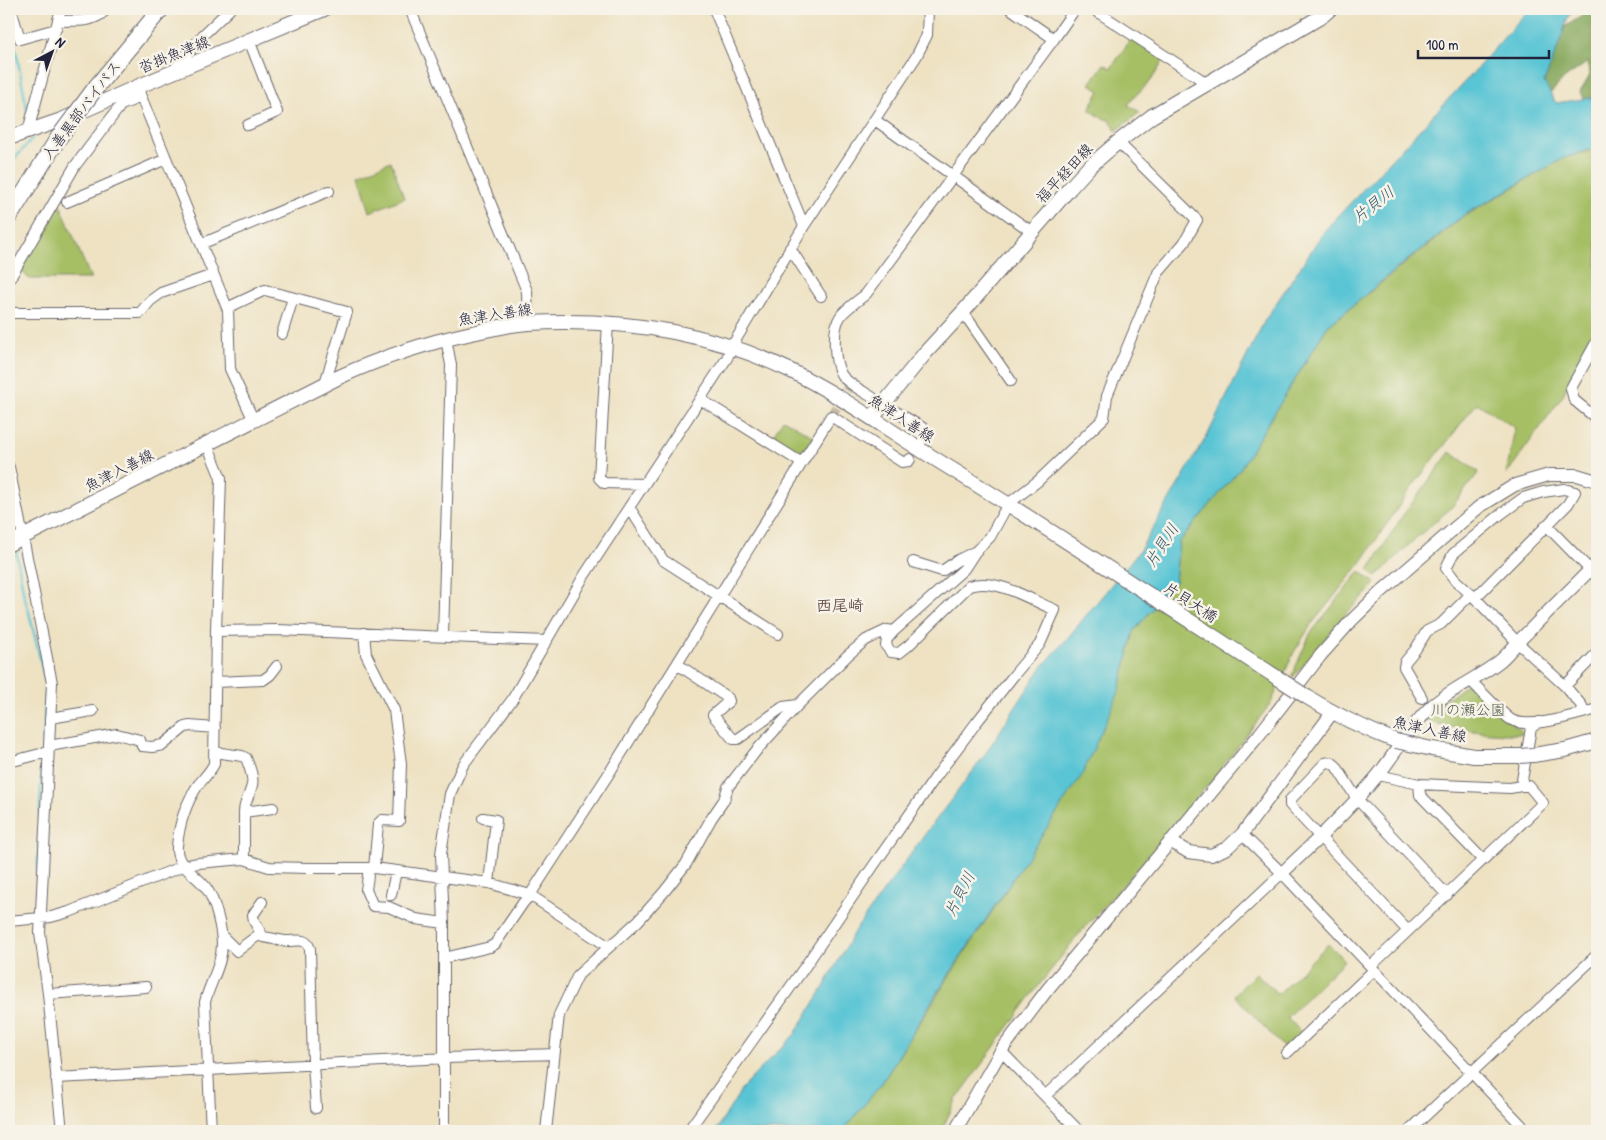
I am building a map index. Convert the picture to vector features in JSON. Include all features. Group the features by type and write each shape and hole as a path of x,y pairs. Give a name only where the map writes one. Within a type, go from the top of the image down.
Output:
{"highway":[{"name":"入善黒部バイパス","path":"9,217 58,137 97,86 161,9"}],"main road":[{"name":"沓掛魚津線","path":"9,138 139,92 171,72 249,40 299,14 324,9"},
{"name":"福平経田線","path":"872,418 926,352 1089,167 1152,116 1322,16 1330,9"},
{"name":"魚津入善線","path":"9,544 325,384 371,363 446,339 528,323 608,323 660,328 732,346 787,369 832,393 1013,507"},
{"name":"片貝大橋","path":"1013,507 1271,673"},
{"name":"魚津入善線","path":"1271,673 1332,713 1363,728 1396,741 1432,749 1474,756 1527,756 1565,750 1597,741"}],"street":[{"path":"11,9 20,39 57,25 93,20 107,9"},
{"path":"28,131 61,9"},
{"path":"171,72 203,35 230,9"},
{"path":"410,9 528,291 528,323"},
{"path":"714,9 804,226"},
{"path":"444,1131 444,924 441,854 450,794 462,765 512,700 584,576 727,358 732,346 790,248 916,57 927,35 928,9"},
{"path":"1011,9 1054,39"},
{"path":"872,397 841,374 836,358 835,332 840,316 866,294 1075,9"},
{"path":"1092,9 1206,84"},
{"path":"248,125 277,112 249,40"},
{"path":"9,280 75,166 121,105 139,92 227,308 230,369 254,421"},
{"path":"875,120 1032,232"},
{"path":"688,1131 804,968 935,778 998,695 1040,644 1055,610 995,585 979,583 969,586 899,653 891,652 886,646 887,639 894,632 964,569 975,552 990,537 1013,507 1104,418 1106,396 1158,273 1184,243 1197,220 1118,142"},
{"path":"67,202 166,159"},
{"path":"201,244 329,191"},
{"path":"790,248 821,296"},
{"path":"9,313 140,313 150,301 161,293 213,275"},
{"path":"227,308 265,290 347,312 325,384"},
{"path":"282,334 293,298"},
{"path":"963,312 1011,380"},
{"path":"608,323 599,478 604,483 644,484"},
{"path":"443,636 450,365 446,339"},
{"path":"1597,341 1571,388 1574,400 1597,419"},
{"path":"700,399 802,463"},
{"path":"894,410 924,428 925,435 923,439"},
{"path":"444,958 490,948 495,944 530,895 608,775 831,416 902,462 909,461 910,459"},
{"path":"207,444 221,478 214,764 211,771 198,785 184,812 177,848 183,866 197,877 207,890 220,925 222,936 222,955 218,970 209,986 205,1002 211,1131"},
{"path":"9,472 52,684 40,933 62,1131"},
{"path":"955,1131 1001,1052 1048,990 1259,735 1320,656 1351,621 1382,591 1479,507 1515,485 1549,475 1577,475 1597,481"},
{"path":"1422,698 1404,667 1405,662 1427,631 1441,624 1473,596 1568,504 1575,492 1564,489 1543,492 1523,498 1453,554 1446,568 1455,580 1473,596 1517,642 1565,686 1582,706 1583,713"},
{"path":"629,507 663,560 778,634"},
{"path":"1045,1096 1320,837 1378,775 1431,707 1502,659 1517,642 1595,570 1546,525"},
{"path":"912,562 942,571 958,560 975,552"},
{"path":"216,631 277,630 547,641"},
{"path":"546,1131 559,1014 578,975 638,921 686,864 724,800 728,786 756,751 798,705 835,666 866,640 887,630 894,632"},
{"path":"364,633 366,654 394,710 401,764 399,821 382,820 378,824 366,890 373,906 390,907 416,919 444,924"},
{"path":"1565,686 1597,653"},
{"path":"677,664 728,698 729,701 713,715 733,739 738,739 783,707 798,705"},
{"path":"216,682 263,680 278,666"},
{"path":"1471,681 1512,720 1527,724 1563,718 1597,709"},
{"path":"50,718 93,711"},
{"path":"1170,841 1188,852 1211,855 1227,848 1242,834 1332,713"},
{"path":"1521,786 1531,728 1539,722"},
{"path":"9,762 48,749 117,734 140,740 142,746 152,747 162,744 185,727 201,726 215,728"},
{"path":"214,752 246,758 252,778 252,786 245,801 244,859"},
{"path":"1408,931 1290,805 1290,800 1325,763 1331,762 1336,766 1356,799 1447,895"},
{"path":"1287,1054 1408,931 1543,803 1529,786 1510,788 1419,784 1378,775"},
{"path":"1419,784 1420,795 1483,860"},
{"path":"244,812 273,808"},
{"path":"484,818 496,820 489,883"},
{"path":"1242,834 1282,873 1527,1131"},
{"path":"9,921 51,917 69,912 183,866 244,859 256,864 278,867 371,868 489,883 530,895 609,947"},
{"path":"391,895 396,871"},
{"path":"262,902 253,915 264,937 286,941 304,940 310,949 316,1108"},
{"path":"222,936 237,951 261,932"},
{"path":"1410,1131 1597,955"},
{"path":"48,994 146,987"},
{"path":"1001,1052 1078,1131"},
{"path":"56,1078 445,1057 554,1054"}],"green space":[{"path":"1593,9 1597,9 1597,111 1588,110 1580,92 1589,77 1588,62 1565,78 1542,102 1527,64 1555,33"},
{"path":"1131,39 1164,60 1150,82 1128,105 1140,112 1116,131 1110,120 1103,119 1089,109 1100,91 1090,84 1104,64 1111,68"},
{"path":"1597,149 1597,323 1562,397 1506,475 1515,428 1477,403 1409,491 1360,564 1311,625 1294,652 1271,703 1217,774 1079,934 1033,993 956,1100 941,1131 843,1131 882,1083 1005,892 1119,692 1134,631 1175,582 1179,542 1240,469 1327,327 1461,218 1564,158"},
{"path":"391,161 404,198 370,212 359,175"},
{"path":"60,204 91,279 29,279 21,270"},
{"path":"783,419 814,437 803,455 793,454 771,439"},
{"path":"1450,452 1479,472 1451,508 1416,538 1376,577 1369,570 1401,518"},
{"path":"1360,571 1376,584 1347,613 1293,677 1292,675 1310,634"},
{"name":"川の瀬公園","path":"1471,681 1524,734 1471,731 1420,719"},
{"path":"1328,944 1345,960 1287,1017 1301,1032 1285,1049 1234,995 1256,973 1278,994"}],"water":[{"name":"片貝川","path":"1529,9 1574,9 1568,17 1544,82 1556,103 1597,97 1597,147 1564,158 1464,215 1327,327 1240,469 1179,542 1175,582 1134,631 1119,692 1082,775 935,996 882,1083 843,1131 716,1131 743,1087 795,1034 824,987 854,932 982,759 1041,668 1140,550 1208,434 1265,320 1325,230 1473,73"}],"waterway":[{"path":"13,34 28,115"},
{"path":"9,165 32,139"},
{"path":"9,497 13,515 13,536"},
{"path":"15,546 24,596 46,684 43,750"},
{"path":"9,915 28,912 36,903 42,757"}],"tunnel":[{"path":"831,416 851,383"}],"district":[{"name":"西尾崎","path":"840,605"}]}
